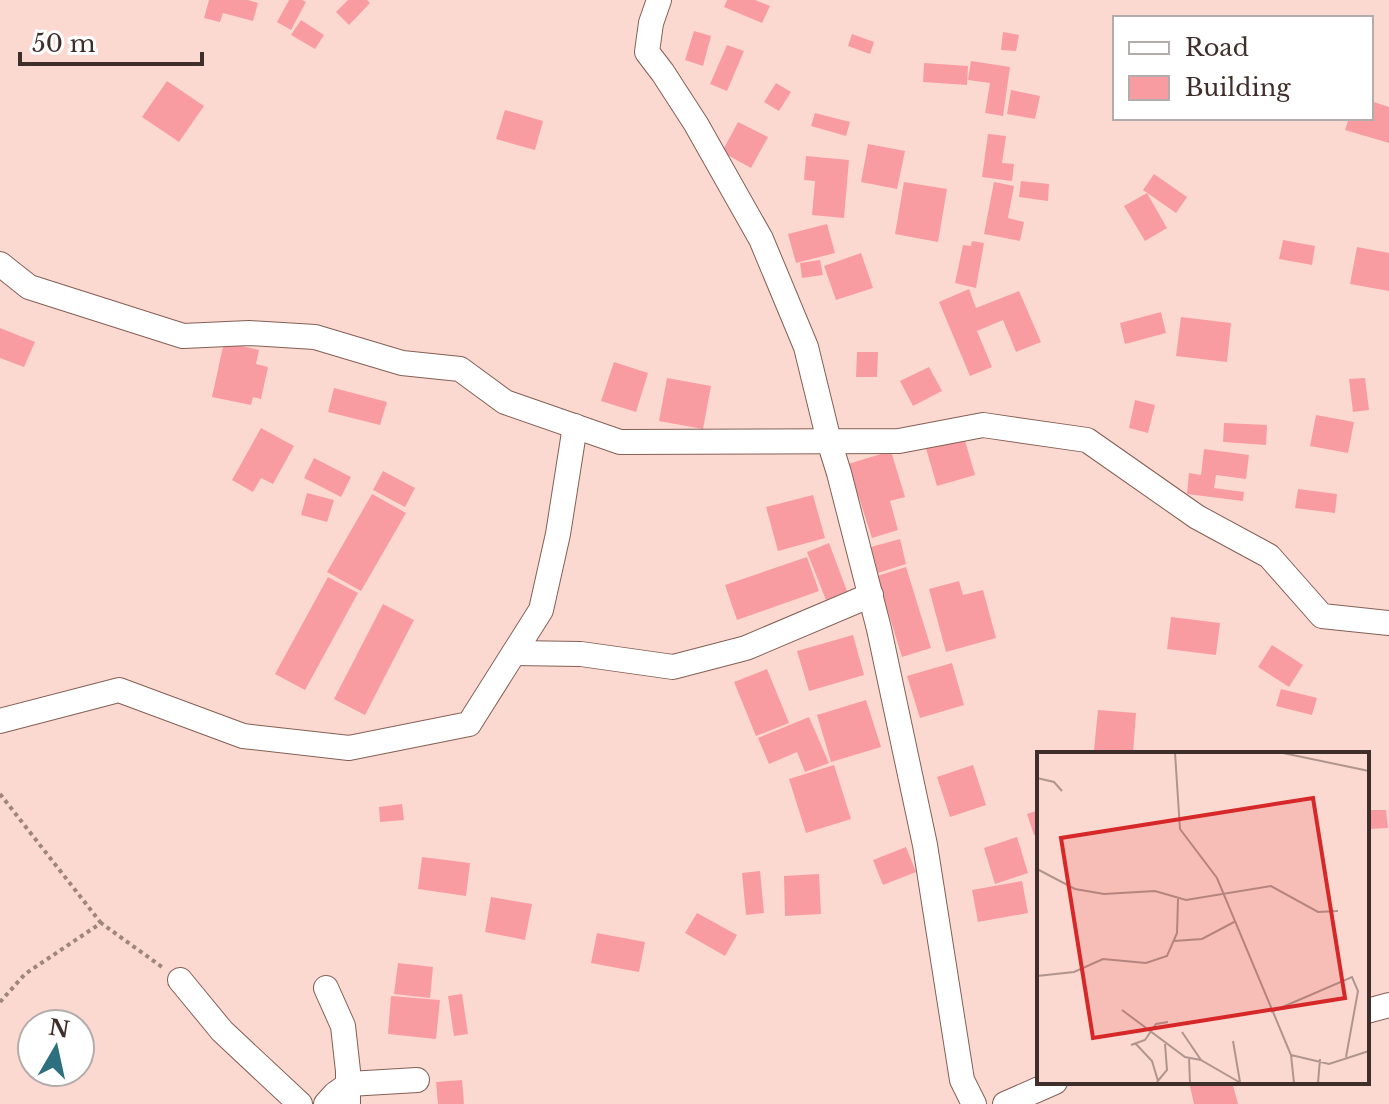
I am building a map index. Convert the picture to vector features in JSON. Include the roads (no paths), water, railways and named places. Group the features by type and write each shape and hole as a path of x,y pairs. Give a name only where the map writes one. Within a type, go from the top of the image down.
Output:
{"street":[{"path":"659,0 651,23 647,52 696,124 761,239 806,347 871,595 925,845 962,1080 974,1104"},
{"path":"0,264 29,287 183,336 249,333 315,337 402,363 460,369 505,402 620,442 899,441 983,425 1087,440 1197,517 1269,556 1322,616 1389,623"},
{"path":"0,721 119,690 243,736 349,748 469,724 541,610 558,534 575,426"},
{"path":"514,653 581,654 673,667 746,648 871,595"},
{"path":"180,980 222,1031 300,1104"},
{"path":"326,988 343,1026 348,1094"},
{"path":"1369,1010 1389,1005"},
{"path":"326,1104 335,1094 417,1080"},
{"path":"1005,1104 1050,1084"}]}
